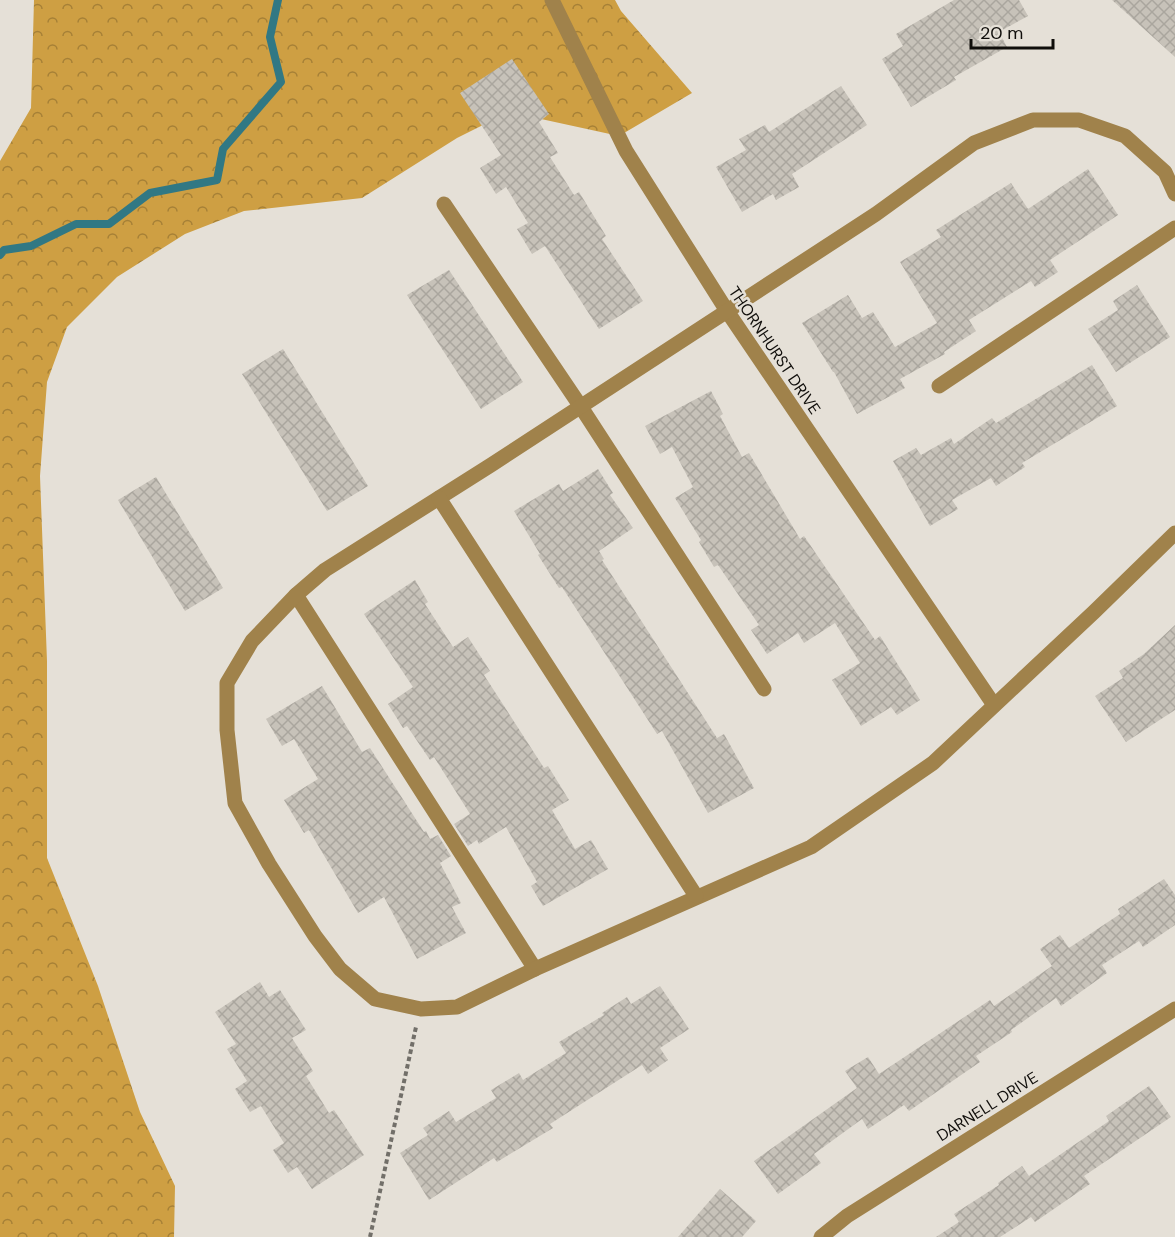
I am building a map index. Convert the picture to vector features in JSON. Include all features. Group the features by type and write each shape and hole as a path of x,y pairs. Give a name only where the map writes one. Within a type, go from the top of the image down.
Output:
{"street":[{"name":"THORNHURST DRIVE","path":"552,0 626,151 727,311 994,705"},
{"path":"1175,194 1165,172 1125,136 1079,120 1033,120 974,143 876,214 581,407 325,570 296,595 252,641 227,683 227,730 235,803 269,864 315,936 340,969 375,999 421,1009 457,1007 696,896 811,847 933,763 1175,533"},
{"path":"444,204 581,407 764,689"},
{"path":"939,386 1175,228"},
{"path":"439,498 696,896"},
{"path":"296,595 536,969"},
{"name":"DARNELL DRIVE","path":"821,1237 847,1216 1175,1009"}],"path":[{"path":"370,1237 421,1009"}],"green space":[{"path":"34,0 615,0 621,11 692,93 619,136 509,112 457,138 362,198 244,211 185,234 117,277 67,327 47,382 40,476 47,661 47,858 98,986 140,1112 175,1186 174,1237 0,1237 0,161 31,108"}],"building":[{"path":"954,0 1019,0 1028,16 999,32 1007,47 954,77 956,80 911,107 882,59 903,46 896,34"},
{"path":"1112,0 1175,0 1175,57"},
{"path":"512,59 549,114 539,122 558,153 550,157 574,195 579,192 606,236 602,239 643,301 599,329 545,246 532,254 517,229 528,223 506,187 496,194 480,168 501,155 460,93"},
{"path":"841,86 867,125 792,174 799,187 776,200 773,194 742,212 716,167 746,150 739,139 765,125 769,132"},
{"path":"1088,169 1118,215 1050,260 1058,272 1035,287 1031,281 969,320 976,331 944,352 945,354 900,379 905,388 857,414 834,372 802,323 848,295 862,318 873,312 895,347 937,323 900,262 941,237 936,230 1011,183 1028,209"},
{"path":"449,270 523,382 481,409 407,295"},
{"path":"1137,285 1170,337 1116,372 1088,329 1118,310 1113,301"},
{"path":"283,349 368,486 327,511 242,374"},
{"path":"1092,365 1117,406 1022,463 1025,467 996,486 991,478 952,500 958,509 930,526 893,461 916,448 921,455 951,438 954,444 992,418 996,423"},
{"path":"711,391 723,414 720,416 742,457 749,453 800,539 804,536 875,640 880,636 920,700 897,715 891,707 861,726 832,680 860,663 835,623 804,643 798,633 767,654 751,630 759,625 718,565 714,567 699,542 701,540 675,498 693,487 672,447 660,454 645,426"},
{"path":"598,469 613,493 610,495 633,528 599,551 604,559 602,560 717,738 724,734 754,788 708,813 662,731 657,734 562,587 559,588 514,511 559,484 563,491"},
{"path":"156,477 223,588 185,611 118,500"},
{"path":"415,580 428,602 425,604 453,647 468,637 490,671 484,675 544,768 548,766 569,800 552,810 575,849 591,840 608,869 543,906 531,886 537,882 506,827 479,844 477,840 468,846 454,824 470,814 434,757 430,760 407,726 403,728 388,704 413,687 364,614"},
{"path":"1175,625 1175,710 1126,742 1095,696 1123,678 1119,671 1144,654"},
{"path":"322,686 362,752 370,748 424,832 426,831 430,839 438,835 451,856 440,863 461,903 452,907 466,933 417,959 384,897 358,913 309,830 304,833 284,800 318,779 294,739 282,746 266,719"},
{"path":"1164,879 1175,895 1175,925 1143,947 1139,941 1102,965 1107,973 1061,1006 1056,998 976,1056 980,1062 909,1111 904,1105 868,1129 862,1119 814,1154 821,1163 778,1194 754,1161 857,1088 845,1071 868,1057 879,1074 990,1000 994,1006 1052,966 1040,949 1060,935 1069,948 1120,914 1118,909"},
{"path":"260,982 269,997 280,990 306,1030 292,1038 313,1071 306,1076 329,1113 334,1110 364,1155 312,1189 297,1167 288,1173 273,1150 284,1143 261,1106 250,1112 235,1089 247,1081 227,1049 236,1044 215,1012"},
{"path":"660,986 689,1029 660,1048 668,1060 648,1074 642,1065 550,1124 553,1128 497,1162 494,1158 429,1200 400,1153 428,1135 423,1128 449,1111 456,1122 496,1098 491,1090 519,1073 523,1080 566,1053 559,1042 604,1015 602,1013 627,997 631,1004"},
{"path":"1149,1086 1171,1117 1084,1176 1090,1184 1035,1222 1031,1217 1000,1237 936,1237 959,1222 954,1214 999,1185 998,1183 1022,1166 1029,1176 1109,1121 1106,1116"},
{"path":"720,1189 756,1221 742,1237 678,1237"}],"waterway":[{"path":"0,255 4,250 31,246 76,224 109,224 150,193 217,180 223,149 281,82 270,37 278,0"}]}
